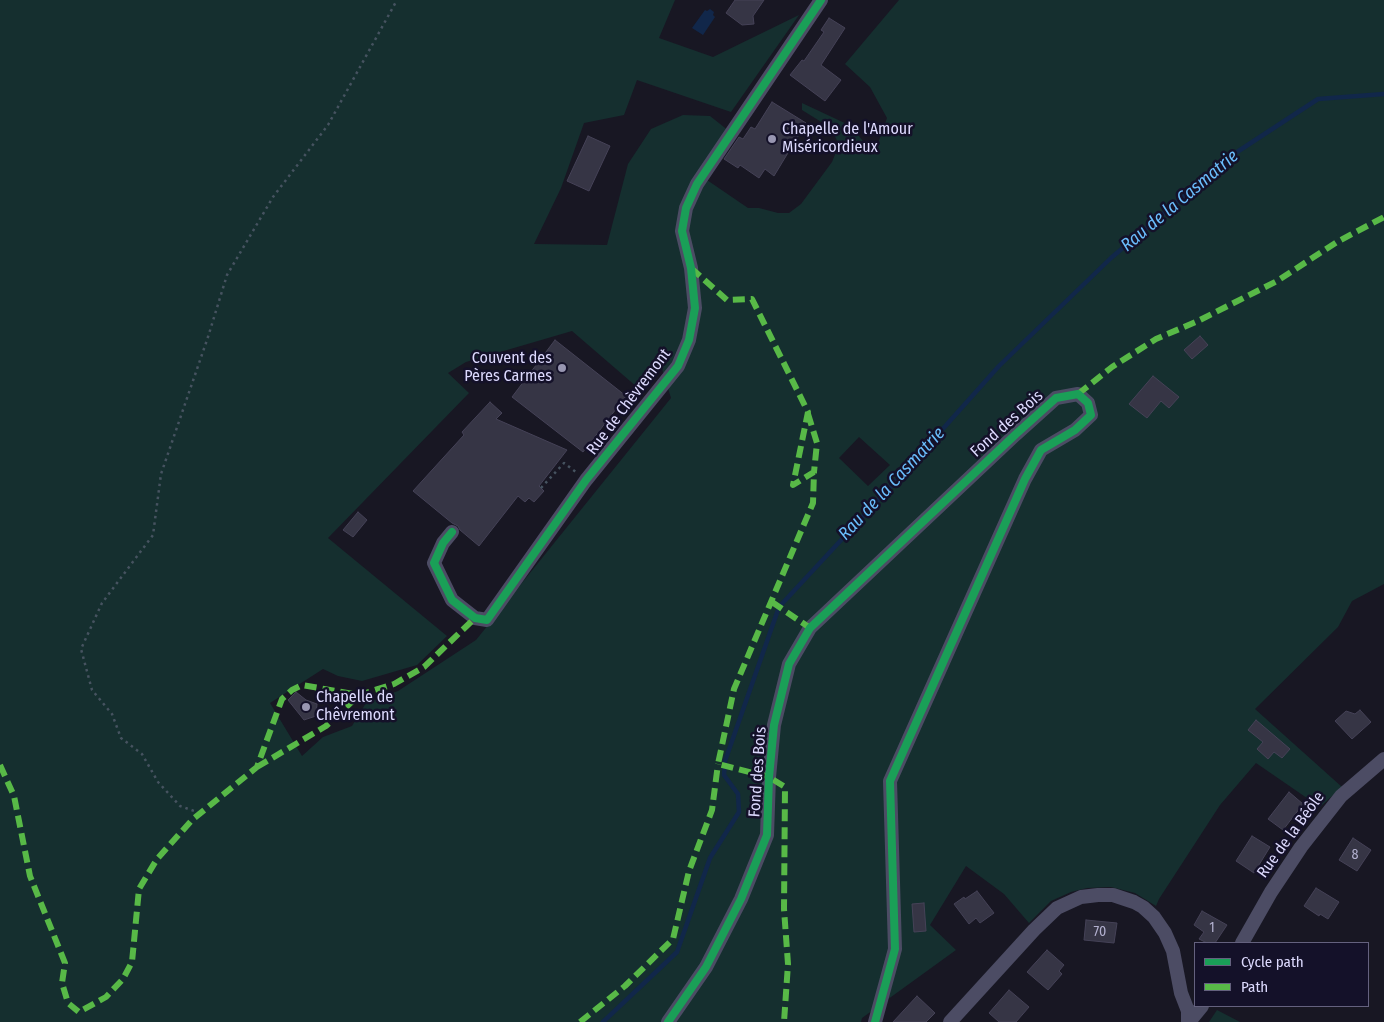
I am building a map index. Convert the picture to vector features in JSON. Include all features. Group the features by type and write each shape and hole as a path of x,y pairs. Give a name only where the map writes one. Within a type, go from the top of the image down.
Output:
{"street":[{"name":"Rue de Chèvremont","path":"452,532 443,543 434,563 452,600 475,618 487,620 586,480 678,366 689,340 695,308 691,268 682,231 686,208 697,184 821,0"},
{"name":"Fond des Bois","path":"668,1022 706,967 741,899 768,835 769,777 774,725 789,664 810,628 1056,398 1078,394 1088,403 1090,415 1075,430 1041,450 1025,479 890,781 895,950 875,1022"},
{"name":"Rue de la Béôle","path":"1243,942 1271,892 1301,847 1341,796 1384,758"},
{"path":"950,1022 1034,930 1057,908 1081,897 1113,895 1143,907 1154,917 1165,933 1173,951 1189,1022"},
{"path":"1189,1022 1201,1007"}],"path":[{"path":"200,813 180,806 158,782 142,754 121,738 112,714 92,690 81,649 102,604 154,535 161,474 227,275 273,197 328,125 397,0"},
{"path":"541,488 564,463"}],"green space":[{"path":"0,0 675,0 659,38 713,57 799,15 731,112 637,80 624,115 584,123 561,188 534,244 607,245 628,164 651,129 683,115 710,116 734,135 707,180 748,208 789,213 801,204 832,162 839,145 831,128 802,110 802,103 851,126 874,155 887,118 870,87 845,64 899,0 1384,0 1384,584 1352,601 1338,627 1255,709 1342,787 1320,807 1256,763 1220,805 1156,906 1135,893 1111,887 1087,888 1071,892 1051,901 1029,923 1004,894 966,866 930,925 956,950 862,1018 861,1022 0,1022","holes":["572,331 637,387 659,359 671,398 476,640 398,691 366,703 352,726 323,737 302,756 270,703 323,669 338,676 362,681 417,665 447,636 328,538 469,393 448,373 466,362","859,437 890,465 868,486 839,458"]},
{"path":"1217,1010 1240,1022 1209,1022"}],"water":[{"path":"710,9 714,12 713,15 715,17 703,35 692,28 705,10"}],"building":[{"path":"735,0 764,0 753,16 754,24 742,25 726,13"},
{"path":"829,18 845,28 821,65 841,80 825,101 790,75 802,60 804,61 824,32 821,30"},
{"name":"Chapelle de l'Amour Miséricordieux","path":"772,102 806,123 774,176 765,169 759,178 740,165 738,168 724,159 739,137 743,139 751,127 755,129"},
{"path":"588,136 610,146 589,191 567,181"},
{"path":"1200,336 1208,345 1192,359 1184,350"},
{"name":"Couvent des Pères Carmes","path":"555,340 626,396 583,452 512,397"},
{"path":"1153,376 1179,397 1169,408 1161,401 1147,418 1129,404"},
{"path":"490,402 502,413 496,419 567,450 539,486 544,491 534,502 529,498 525,502 518,496 479,546 460,530 458,526 413,491 464,435 462,432"},
{"path":"358,512 367,520 353,537 343,530"},
{"name":"Chapelle de Chêvremont","path":"296,692 306,700 317,704 316,716 304,720 288,700"},
{"path":"1360,710 1371,722 1352,739 1335,721 1346,711 1355,714"},
{"path":"1256,720 1290,749 1282,758 1274,752 1268,759 1257,749 1263,742 1248,730"},
{"path":"1289,792 1303,804 1283,830 1268,819"},
{"path":"1252,836 1270,847 1254,873 1236,861"},
{"path":"1353,838 1371,850 1357,871 1339,860"},
{"path":"1316,888 1339,902 1328,919 1320,914 1319,916 1304,906"},
{"path":"977,891 994,913 980,923 976,918 969,924 954,904"},
{"path":"924,903 926,931 914,932 912,904"},
{"path":"1202,911 1227,925 1216,942 1205,942 1199,939 1204,932 1194,925"},
{"path":"1086,920 1117,923 1114,943 1084,940"},
{"path":"1047,950 1064,965 1059,971 1062,974 1048,990 1027,972"},
{"path":"1009,990 1029,1007 1016,1022 999,1022 989,1013"},
{"path":"917,996 935,1013 926,1022 893,1022"}],"waterway":[{"name":"Rau de la Casmatrie","path":"603,1022 677,952 710,858 739,812 738,794 724,775 725,761 779,607 999,366 1111,258 1234,154 1318,99 1384,94"}],"marked path":[{"path":"1078,394 1112,367 1156,339 1198,321 1277,281 1337,242 1384,217"},
{"path":"691,268 727,300 752,299 808,412 793,485 814,472 813,503 734,689 718,764 769,777 785,787 784,909 788,964 784,1022"},
{"path":"808,414 817,443 814,472"},
{"path":"772,602 810,628"},
{"path":"0,765 14,796 30,876 65,963 62,983 68,1003 79,1012 106,997 123,979 132,962 139,889 157,859 192,820 257,767 282,699 292,690 302,685 359,695 394,684 424,667 475,618"},
{"path":"257,767 326,726 359,695"},
{"path":"580,1022 625,986 673,939 689,871 712,810 718,764"}],"cycle path":[{"path":"452,532 443,543 434,563 452,600 475,618 487,620 586,480 678,366 689,340 695,308 691,268 682,231 686,208 697,184 821,0"},
{"path":"668,1022 706,967 741,899 767,835 769,777 774,725 789,664 810,628 1056,398 1078,394 1088,403 1091,415 1075,430 1041,450 1025,479 890,781 895,949 875,1022"}],"place":[{"name":"Chapelle de l'Amour Miséricordieux","path":"772,139"},
{"name":"Couvent des Pères Carmes","path":"562,368"},
{"name":"Chapelle de Chêvremont","path":"306,707"}]}
